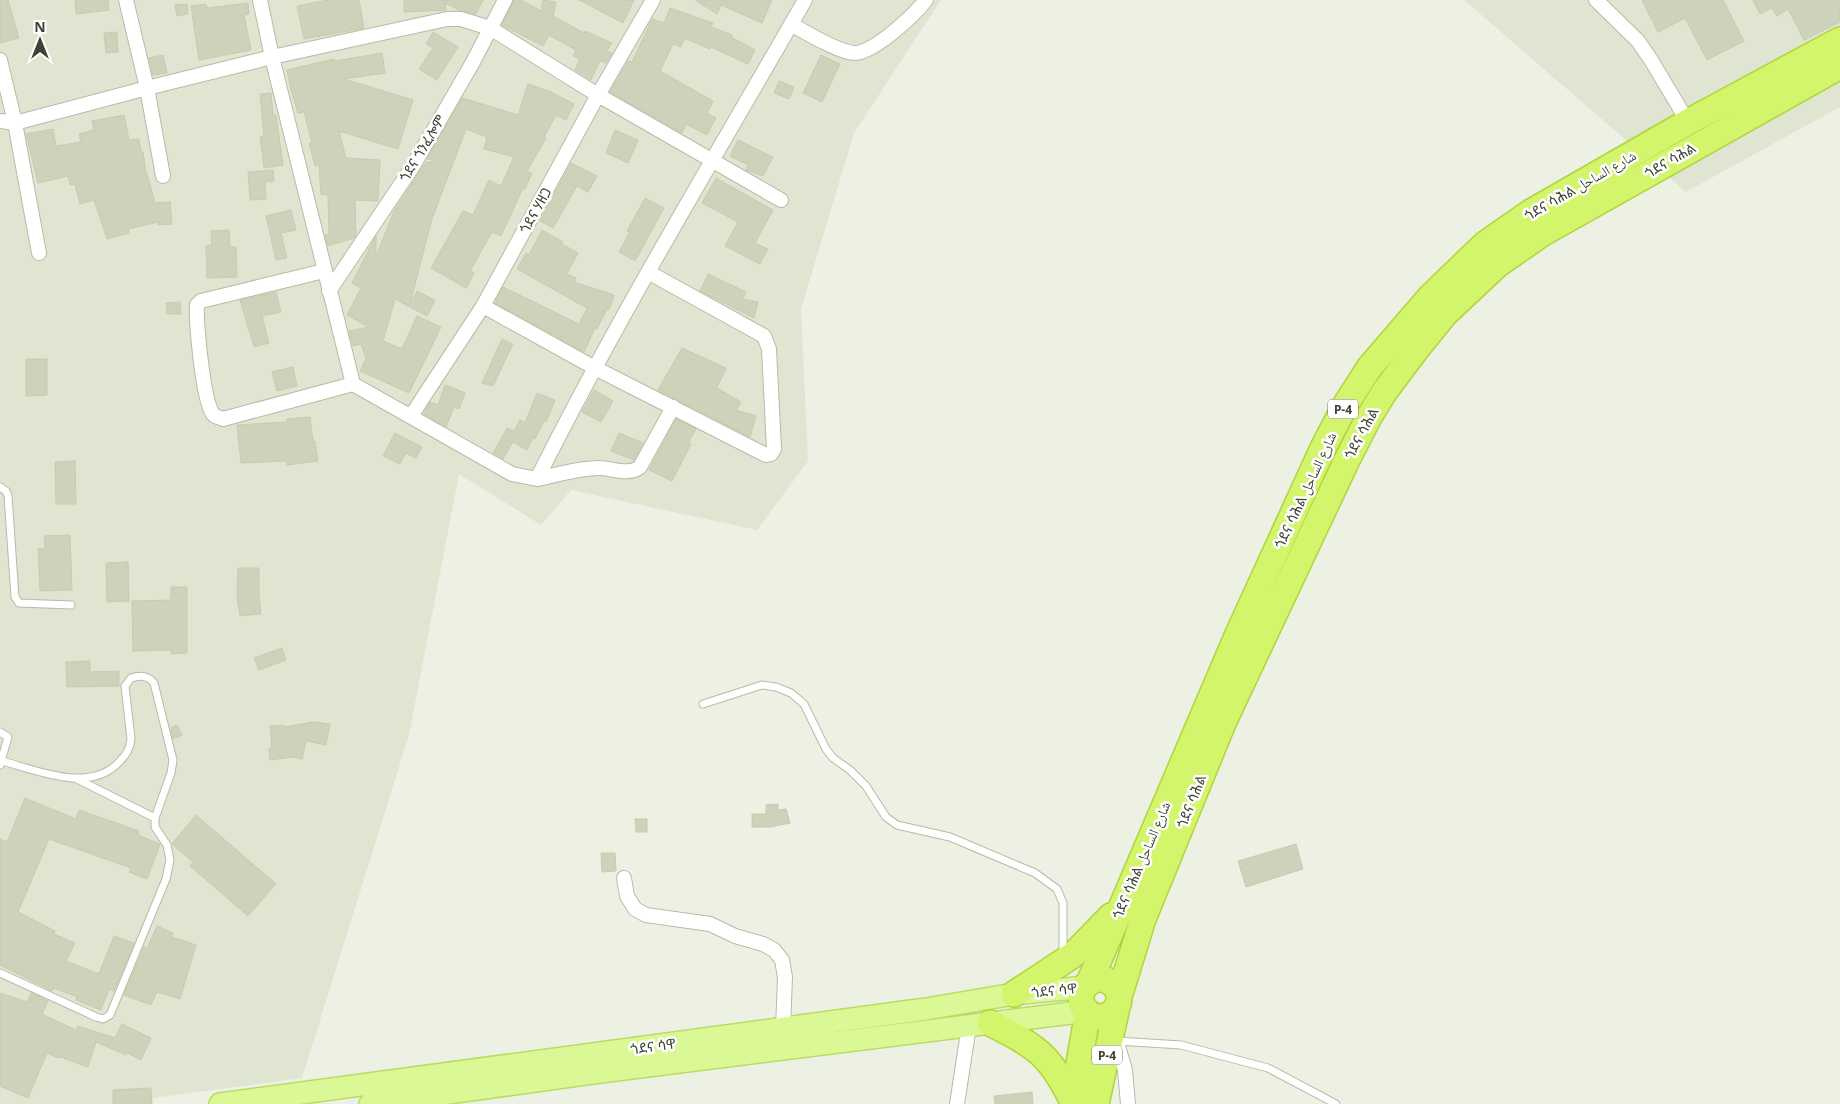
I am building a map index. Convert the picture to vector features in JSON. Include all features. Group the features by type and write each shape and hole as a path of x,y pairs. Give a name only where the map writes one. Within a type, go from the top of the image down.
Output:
{"highway":[{"name":"ጎደና ሳሕል شارع الساحل","path":"1087,998 1123,903 1150,871 1234,673 1323,448 1346,404 1369,368 1431,296 1485,244 1531,212 1688,122 1840,40"},
{"name":"ጎደና ሳሕል","path":"1234,673 1369,417 1385,391 1446,314 1497,265 1543,233 1736,122 1840,66"},
{"name":"P-4","path":"1096,1104 1116,1018 1143,919 1150,871"},
{"path":"1014,994 1073,955 1123,903"},
{"path":"1100,979 1111,982 1118,992 1116,1018 1109,1015 1098,1017 1087,998 1100,979"},
{"name":"P-4","path":"1072,1102 1087,998"},
{"path":"980,1025 1017,1037 1042,1053 1061,1077 1072,1102"}],"main road":[{"name":"ጎደና ሳዋ","path":"220,1104 247,1102 784,1029 926,1009 1014,994 1087,998"},
{"name":"ጎደና ሳዋ","path":"370,1104 600,1072 980,1025 1087,998"}],"street":[{"path":"126,0 147,88 163,176"},
{"path":"260,0 272,57 353,384"},
{"name":"ጎደና ጎንፈሎም","path":"329,290 413,166 473,62 505,0"},
{"name":"ጎደና ሃዘጋ","path":"411,416 483,306 598,95 653,0"},
{"path":"537,479 648,272 805,0"},
{"path":"791,24 844,51 854,53 864,51 902,26 926,0"},
{"path":"1596,0 1638,41 1652,60 1688,122"},
{"path":"0,121 15,123 272,57 447,19 461,19 490,28 598,95 781,200"},
{"path":"0,60 15,123 39,253"},
{"path":"324,271 202,301 198,305 205,385 211,412 215,416 223,419 353,384 512,474 537,479 597,468 635,471 640,467 673,407"},
{"path":"483,306 595,368 766,455 771,454 774,448 769,349 764,336 648,272"},
{"path":"624,878 627,896 635,909 646,915 710,924 735,936 763,944 774,950 782,960 785,977 784,1029"},
{"path":"1116,1018 1125,1070 1128,1104"},
{"path":"957,1104 980,1025"}],"lane":[{"path":"0,487 6,491 8,496 14,597 16,601 18,603 71,605"},
{"path":"0,973 96,1017 103,1019 110,1015 166,879 170,860 167,845 155,827 155,818 171,773 173,760 154,683 147,677 131,678 125,686 131,739 127,753 108,772 94,777 77,779"},
{"path":"703,704 762,686 776,687 791,693 804,704 830,754 866,786 886,817 897,825 950,837 1035,873 1057,888 1063,903 1063,962"},
{"path":"0,732 8,737 1,763 77,779 155,818"},
{"path":"1116,1018 1181,1045 1268,1068 1336,1104"}],"shaded area":[{"path":"0,0 941,0 854,133 801,309 808,461 757,530 571,490 541,525 459,474 409,735 302,1078 108,1104 0,1104"},
{"path":"1464,0 1840,0 1840,107 1686,192"}],"building":[{"path":"0,0 8,0 19,38 0,43"},
{"path":"75,0 108,0 109,10 76,14"},
{"path":"328,0 359,0 364,28 304,39 297,6"},
{"path":"404,0 483,0 476,14 459,10 445,3 446,10 404,12"},
{"path":"514,0 521,0 541,11 543,0 556,2 553,16 584,33 585,31 612,43 607,51 612,53 606,63 600,61 591,80 575,70 580,59 573,56 576,50 549,35 543,46 502,25"},
{"path":"579,0 634,0 623,23"},
{"path":"695,0 772,0 762,23 721,5 717,14"},
{"path":"1642,0 1723,0 1744,41 1707,60 1685,18 1658,32"},
{"path":"1753,0 1840,0 1840,22 1804,40 1788,9 1777,16 1772,8 1760,14"},
{"path":"248,3 249,14 244,15 251,50 199,60 191,6 206,4 207,8"},
{"path":"187,4 188,14 177,16 175,5"},
{"path":"670,8 713,23 711,27 732,35 731,37 755,50 748,64 711,47 710,49 684,38 681,47 673,44 660,71 713,101 707,113 716,118 707,135 686,124 682,133 610,92 628,61 632,62 652,19 664,23"},
{"path":"117,32 118,52 106,53 104,33"},
{"path":"433,32 458,47 437,80 419,69 433,48 426,44"},
{"path":"382,53 385,73 344,79 413,100 398,149 339,131 346,158 380,160 378,201 355,200 356,234 354,238 328,246 325,235 329,234 328,195 321,195 319,165 315,166 309,143 312,143 304,112 298,113 287,70 334,59 335,61"},
{"path":"163,55 167,73 153,75 149,58"},
{"path":"821,55 840,64 822,102 803,93"},
{"path":"779,81 794,87 789,99 774,93"},
{"path":"528,84 551,92 574,104 566,120 556,115 544,137 546,138 527,171 532,173 501,236 492,232 470,271 474,273 466,288 431,268 463,211 473,215 489,180 501,186 514,157 484,149 487,137 466,129 432,219 410,304 417,291 435,300 427,316 395,299 383,341 402,349 417,316 441,327 409,393 360,371 366,358 361,344 353,346 349,331 369,327 347,315 361,288 352,283 376,236 376,257 394,211 426,162 432,162 433,160 427,159 462,98 518,115"},
{"path":"271,93 273,115 276,115 283,165 264,168 260,137 264,136 260,94"},
{"path":"124,115 129,140 139,139 155,203 170,202 172,224 158,225 158,222 128,229 129,233 107,239 94,200 80,204 75,184 70,185 68,176 38,183 26,134 53,129 56,146 81,142 79,134 94,130 92,121"},
{"path":"615,130 638,140 628,163 606,153"},
{"path":"738,140 773,157 763,176 746,170 748,165 730,156"},
{"path":"571,163 597,176 588,192 577,186 553,228 540,221"},
{"path":"273,170 274,181 265,182 266,199 250,200 248,172"},
{"path":"716,178 773,210 755,243 768,249 760,264 725,246 738,222 702,203"},
{"path":"645,198 664,208 635,261 619,252 630,232 627,231"},
{"path":"291,210 296,230 281,233 287,258 276,260 266,216"},
{"path":"229,230 230,247 236,247 237,277 207,278 206,246 212,245 211,231"},
{"path":"542,230 578,253 567,274 576,278 574,282 614,295 609,310 607,309 597,329 595,328 584,352 495,303 503,287 579,324 587,308 517,269 526,253 529,255"},
{"path":"708,274 746,292 743,299 758,302 754,318 700,291"},
{"path":"276,292 281,312 262,316 269,343 254,347 240,300"},
{"path":"180,302 181,314 167,314 166,303"},
{"path":"502,339 513,344 493,386 482,383"},
{"path":"682,348 726,368 717,388 741,402 736,410 756,416 750,437 658,390"},
{"path":"26,359 47,359 47,395 26,396"},
{"path":"293,367 297,386 277,391 272,372"},
{"path":"445,385 465,393 459,409 454,407 446,427 424,414 430,402 438,405"},
{"path":"594,390 613,401 601,422 582,412"},
{"path":"537,393 555,400 546,422 544,421 527,450 513,442 503,459 493,453 507,428 514,431 520,420 525,423"},
{"path":"310,417 313,442 315,441 318,461 287,465 287,461 241,463 237,425 287,422 287,419"},
{"path":"676,419 696,429 688,443 691,444 672,481 649,470"},
{"path":"395,433 422,447 416,458 406,453 400,464 383,456"},
{"path":"619,433 643,443 634,460 611,451"},
{"path":"75,461 76,504 56,504 55,462"},
{"path":"70,535 72,590 40,591 38,549 45,549 44,536"},
{"path":"128,562 129,601 107,602 106,563"},
{"path":"238,568 259,568 261,614 240,616 237,596"},
{"path":"171,587 187,587 187,653 171,654 171,650 133,651 132,601 171,600"},
{"path":"282,648 286,660 259,670 254,658"},
{"path":"90,661 90,672 119,671 119,686 67,687 66,662"},
{"path":"314,722 330,724 326,745 306,741 302,759 293,757 270,760 269,748 272,748 270,726 284,725 284,727"},
{"path":"177,725 182,735 173,739 171,728"},
{"path":"25,798 76,819 79,810 139,831 138,835 160,844 147,879 129,872 131,868 49,839 18,912 55,931 54,934 75,943 66,961 99,974 114,936 134,943 114,991 109,989 101,1010 76,1000 77,997 54,988 52,991 0,965 0,839 7,842"},
{"path":"778,804 778,810 786,809 790,823 770,827 752,827 752,814 766,814 766,805"},
{"path":"196,815 276,884 248,916 190,866 193,862 172,844"},
{"path":"635,819 647,819 647,832 636,832"},
{"path":"1296,844 1303,869 1246,887 1238,861"},
{"path":"601,853 615,853 616,871 602,872"},
{"path":"157,926 173,933 172,937 196,945 180,999 157,992 151,1005 124,995 144,947 147,949"},
{"path":"0,993 27,1002 31,993 48,1001 42,1014 76,1030 78,1026 115,1038 122,1024 151,1038 141,1060 96,1042 88,1067 47,1053 28,1098 0,1086"},
{"path":"151,1088 152,1104 113,1104 113,1090"},
{"path":"1032,1092 1033,1104 995,1104 994,1096"}]}
